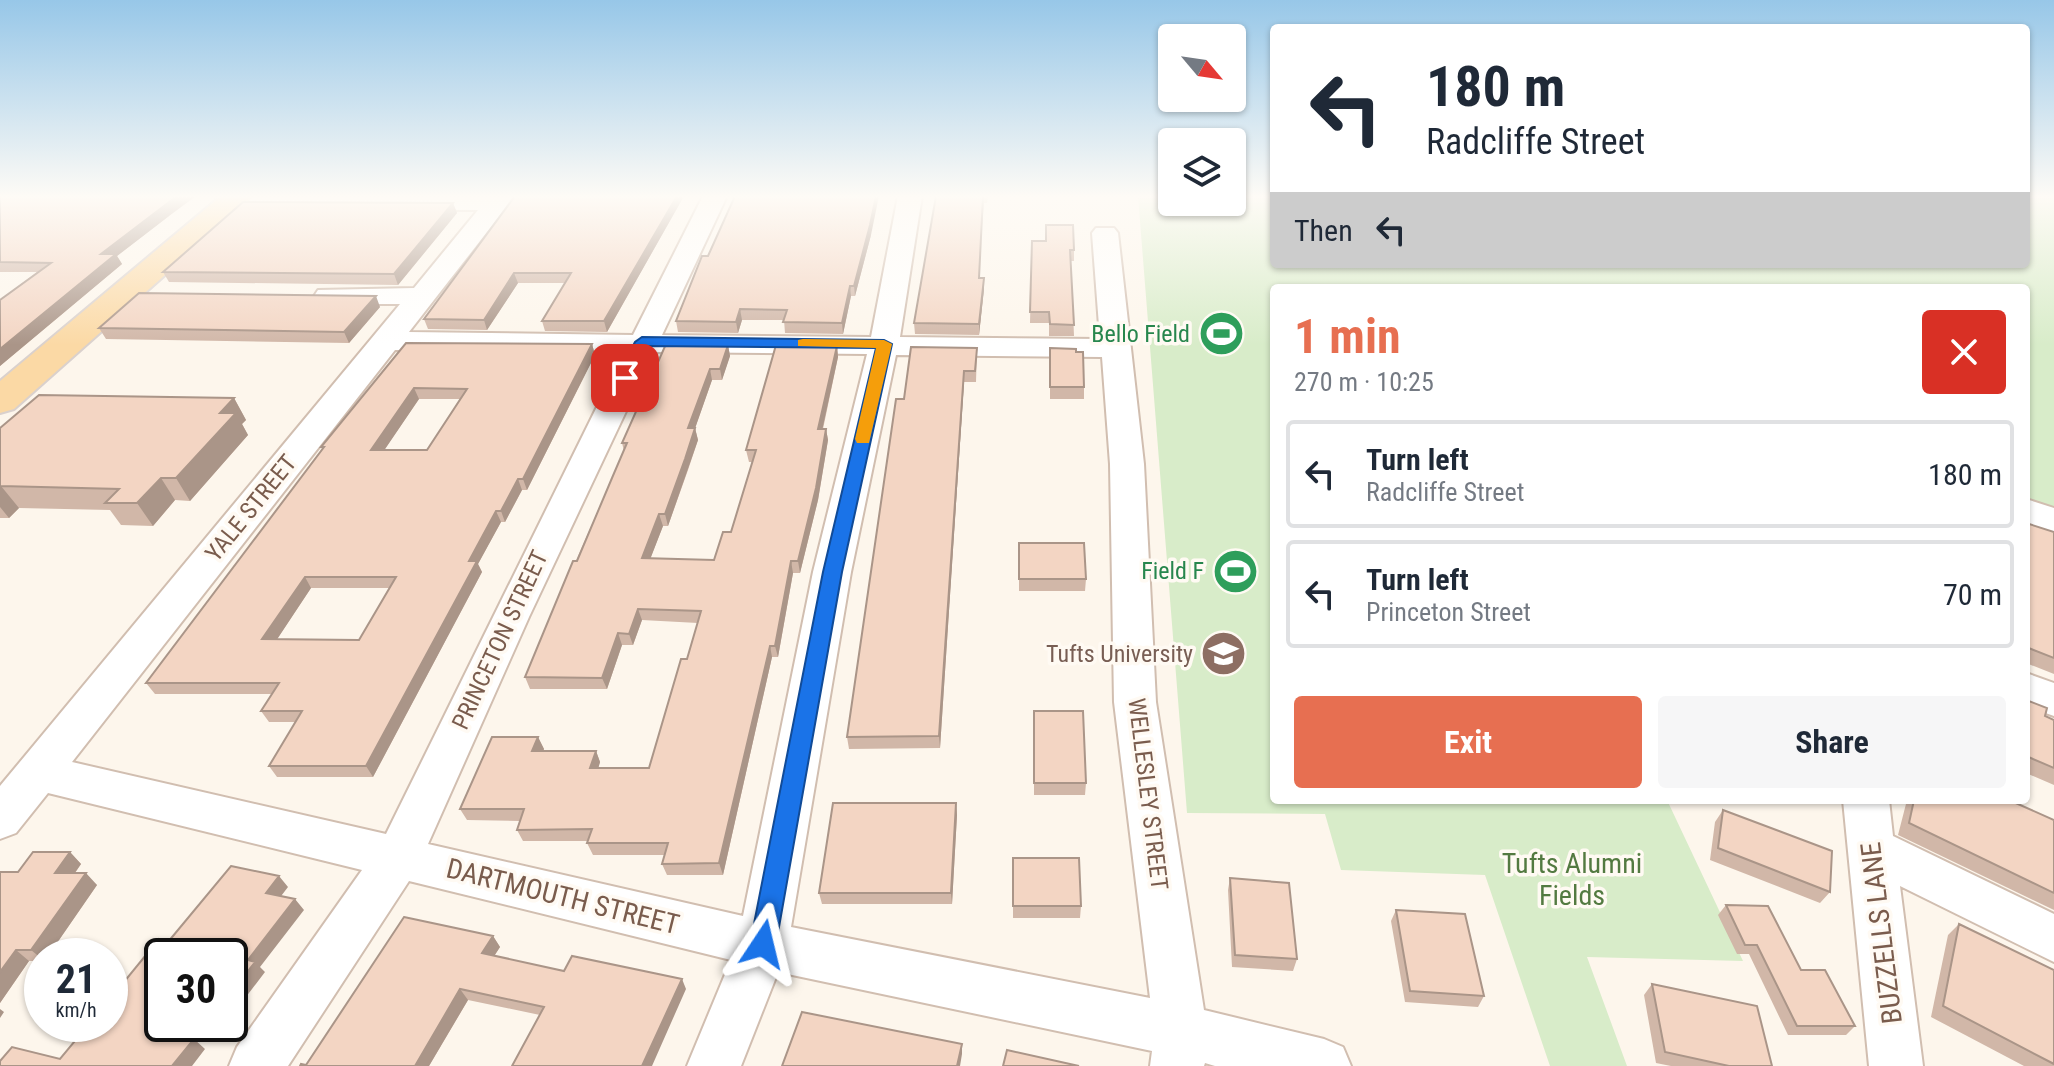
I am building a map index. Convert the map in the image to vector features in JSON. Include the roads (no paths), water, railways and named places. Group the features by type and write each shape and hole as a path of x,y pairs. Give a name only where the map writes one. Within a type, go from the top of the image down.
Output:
{"main road":[{"path":"0,401 181,246"}],"street":[{"name":"YALE STREET","path":"0,819 463,246"},
{"name":"PRINCETON STREET","path":"256,1066 398,858 690,246"},
{"path":"714,1066 763,944 832,572 884,344 901,246"},
{"name":"WELLESLEY STREET","path":"1106,246 1127,464 1135,702 1179,1048"},
{"path":"126,293 165,294"},
{"path":"307,295 422,296"},
{"path":"386,341 1117,348"},
{"path":"2030,512 2054,521"},
{"path":"2030,691 2054,700"},
{"name":"DARTMOUTH STREET","path":"38,772 763,944 1179,1048 1324,1066"},
{"path":"1869,824 2054,939"},
{"name":"BUZZELLS LANE","path":"1869,824 1896,1066"}],"place":[{"name":"Bello Field","path":"1221,334"},
{"name":"Field F","path":"1235,571"},
{"name":"Tufts University","path":"1224,654"}],"park label":[{"name":"Tufts Alumni Fields","path":"1572,879"}]}
